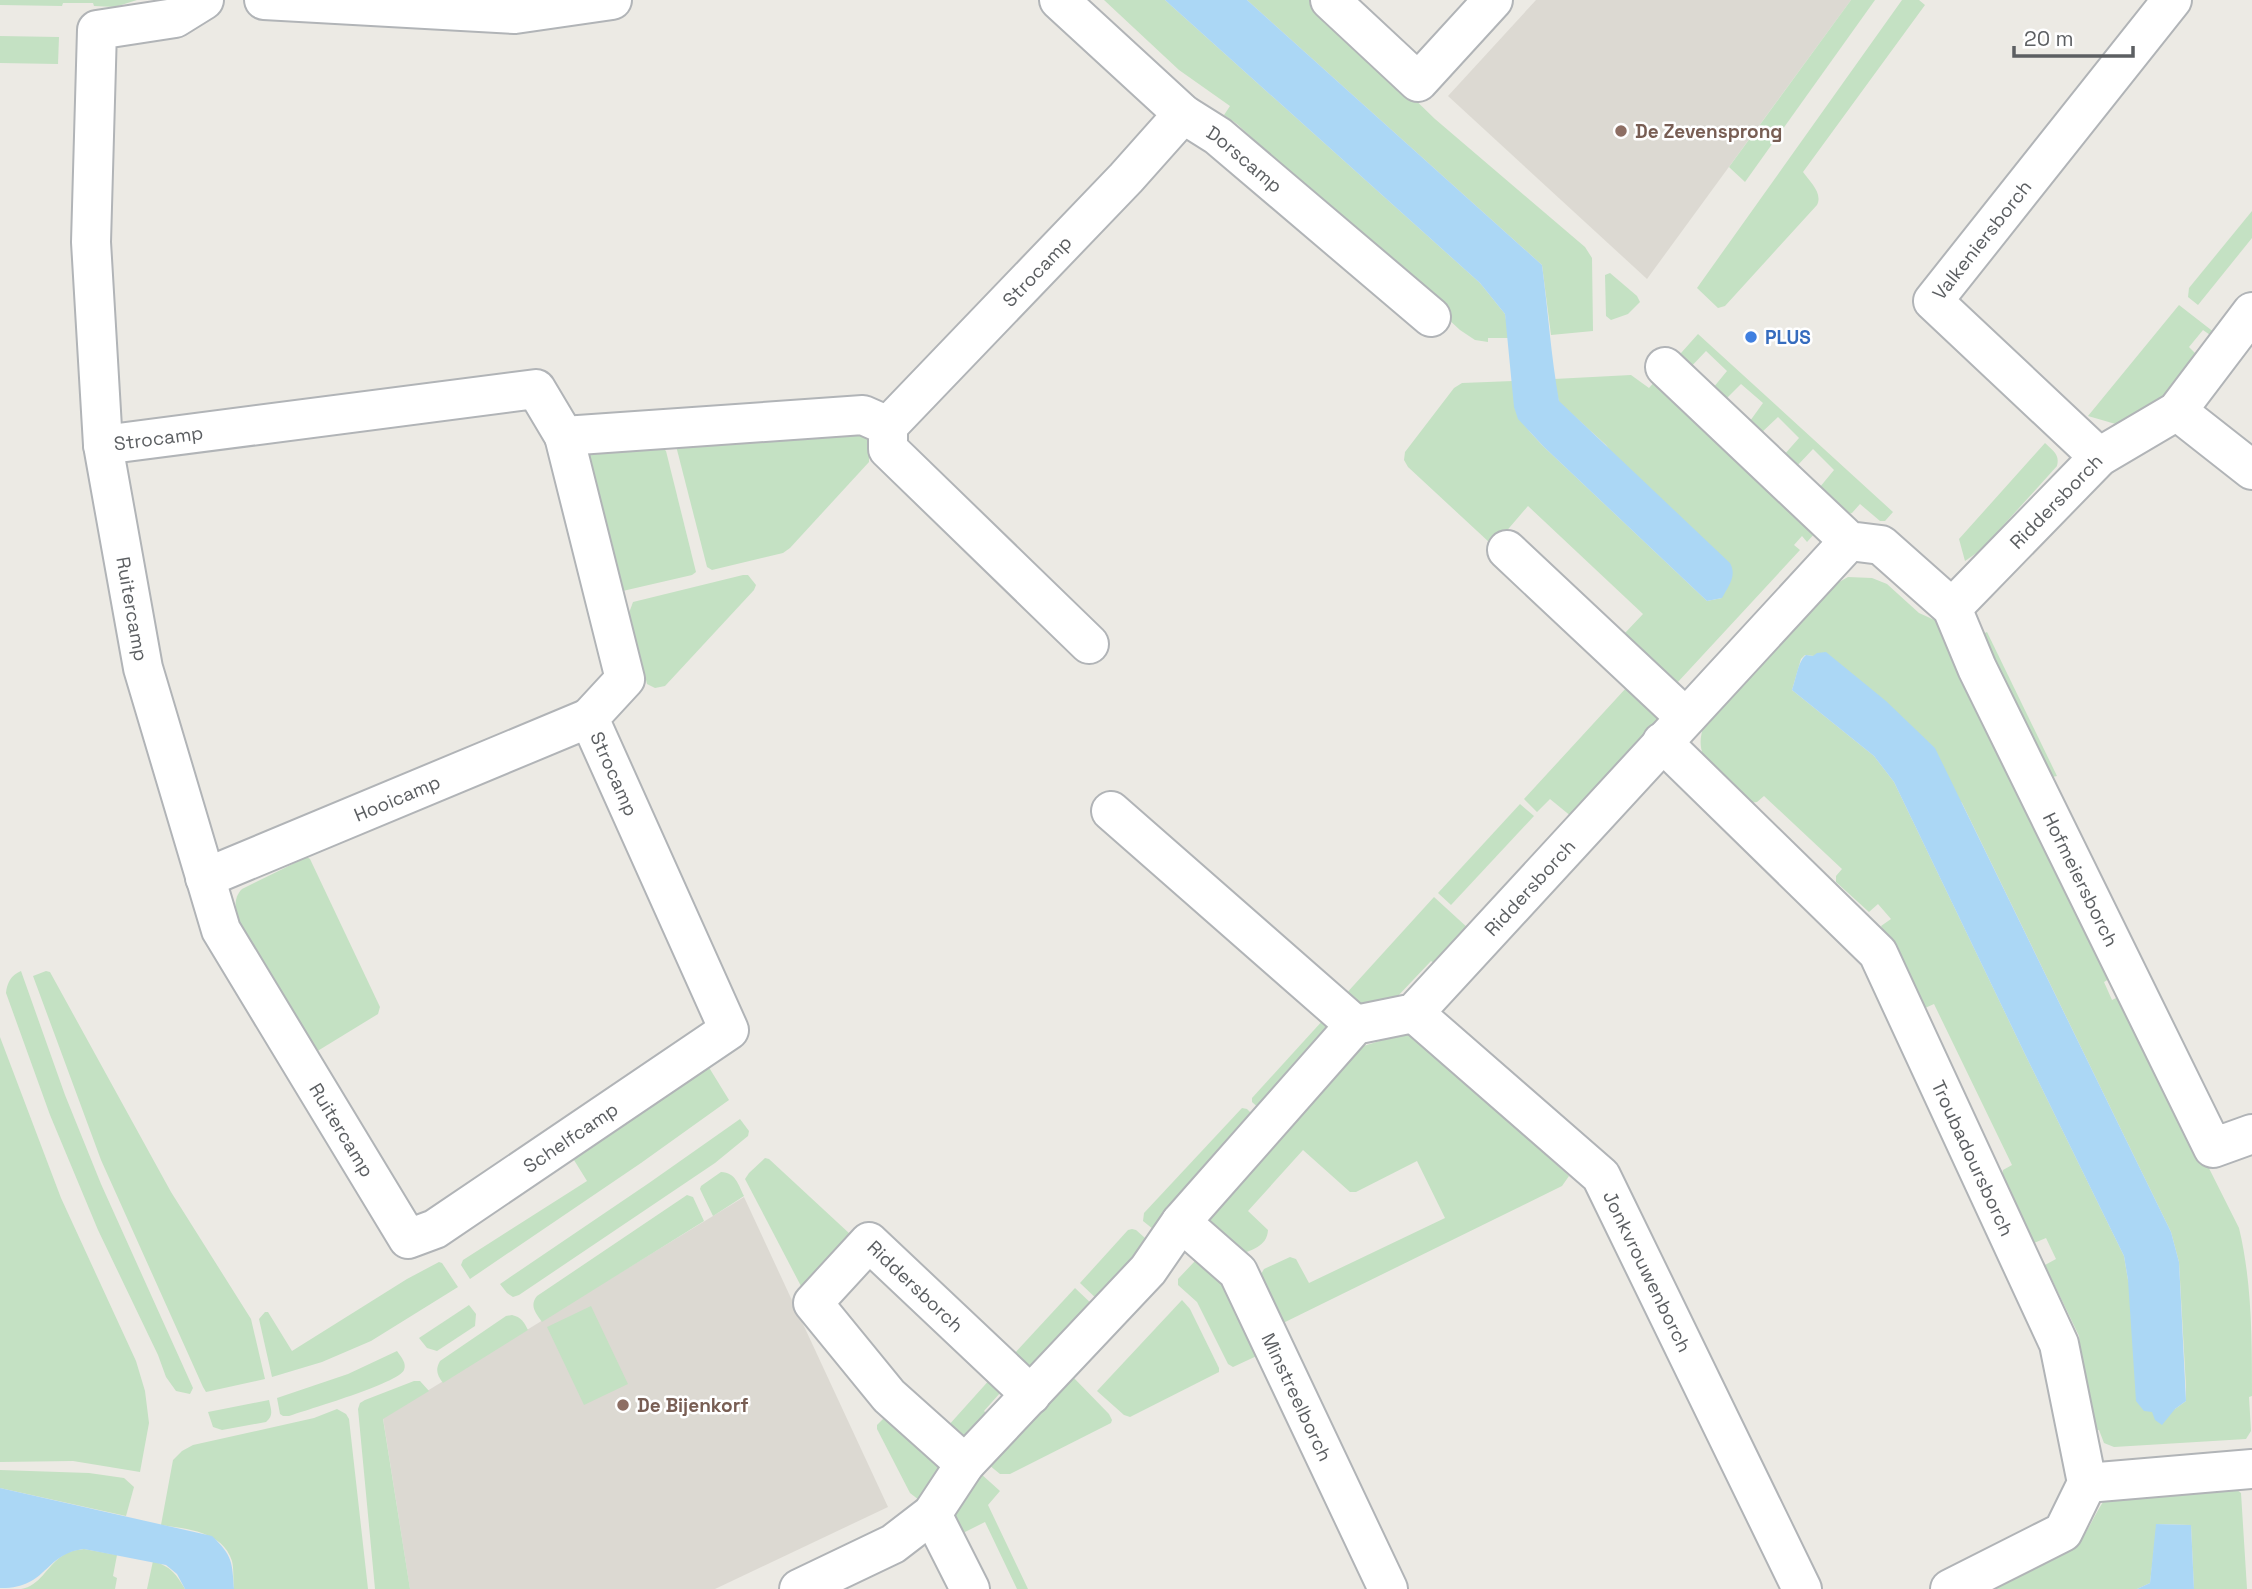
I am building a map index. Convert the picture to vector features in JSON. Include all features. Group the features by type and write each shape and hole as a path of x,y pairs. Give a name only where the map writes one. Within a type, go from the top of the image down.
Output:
{"street":[{"name":"Ruitercamp","path":"204,0 176,18 97,30 91,242 103,445 143,668 221,930 408,1239"},
{"path":"264,0 514,14 612,0"},
{"name":"Dorscamp","path":"1059,0 1183,114 1218,136 1431,317"},
{"path":"1329,0 1418,82 1493,0"},
{"name":"Valkeniersborch","path":"2099,457 1933,301 2172,0"},
{"name":"Strocamp","path":"888,426 1117,188 1183,114"},
{"name":"Riddersborch","path":"1952,608 2099,457 2177,411 2252,312"},
{"path":"1665,368 1849,541 1881,545 1952,608"},
{"name":"Strocamp","path":"103,445 536,389 564,436 625,679 589,718 729,1030"},
{"path":"2177,411 2252,470"},
{"path":"564,436 863,415 888,426 888,449 1089,644"},
{"name":"Riddersborch","path":"1414,1013 1849,541"},
{"path":"1507,550 1674,730"},
{"name":"Hofmeiersborch","path":"1952,608 1977,668 2213,1148 2252,1134"},
{"name":"Hooicamp","path":"205,878 589,718"},
{"name":"Troubadoursborch","path":"1674,730 1878,953 2059,1344 2087,1483"},
{"path":"1111,811 1355,1025"},
{"path":"799,1589 893,1544 932,1514 965,1464 1148,1270 1181,1222 1355,1025 1414,1013"},
{"name":"Jonkvrouwenborch","path":"1414,1013 1601,1176 1802,1589"},
{"name":"Schelfcamp","path":"408,1239 435,1229 729,1030"},
{"name":"Minstreelborch","path":"1181,1222 1238,1272 1388,1589"},
{"name":"Riddersborch","path":"965,1464 888,1396 813,1303 869,1242 1031,1395"},
{"path":"1950,1589 2063,1532 2087,1483 2252,1469"},
{"path":"932,1514 970,1589"}],"shaded area":[{"name":"De Zevensprong","path":"1536,0 1851,0 1647,279 1448,96"},
{"name":"De Bijenkorf","path":"744,1197 888,1507 715,1589 410,1589 383,1418"}],"green space":[{"path":"0,0 137,0 115,7 94,6 93,3 63,3 62,6 0,5"},
{"path":"1104,0 1165,0 1480,283 1505,314 1509,338 1488,338 1488,342 1475,340 1460,330 1237,124 1224,115 1230,106 1179,70"},
{"path":"1247,0 1312,0 1435,119 1585,247 1592,258 1593,331 1551,335 1542,265"},
{"path":"1851,0 1875,0 1745,182 1729,167"},
{"path":"1902,0 1919,0 1925,5 1803,172 1817,192 1817,205 1725,306 1718,308 1697,288"},
{"path":"0,36 59,37 58,64 0,63"},
{"path":"2252,211 2252,238 2198,305 2188,297 2189,288"},
{"path":"1610,273 1637,296 1640,302 1628,314 1611,320 1606,316 1605,275"},
{"path":"2179,305 2215,333 2213,337 2203,330 2189,347 2197,355 2160,402 2119,425 2088,416"},
{"path":"1698,334 1893,512 1885,521 1880,521 1860,504 1852,513 1845,515 1815,493 1834,470 1813,449 1796,467 1784,455 1799,438 1778,417 1760,434 1750,421 1763,403 1741,384 1724,401 1713,388 1727,371 1706,351 1686,372 1673,362"},
{"path":"1631,375 1649,388 1656,380 1816,532 1807,542 1802,536 1794,545 1800,550 1677,683 1626,640 1625,633 1643,614 1528,506 1498,541 1490,543 1408,467 1404,460 1405,452 1454,388 1462,383 1513,381 1515,403 1520,418 1544,447 1707,601 1722,598 1606,445 1559,402 1554,379"},
{"path":"865,426 869,441 869,462 790,548 783,553 712,570 707,567 674,438"},
{"path":"2045,443 2057,456 2057,466 1981,550 1965,561 1959,539"},
{"path":"663,448 666,451 696,572 614,593 585,453"},
{"path":"748,575 756,585 754,590 665,686 655,688 647,684 629,613 633,602"},
{"path":"1848,577 1872,578 1887,584 1919,613 1939,622 2114,976 2104,982 2112,1000 2122,995 2239,1228 2247,1269 2251,1332 2251,1431 2246,1439 2114,1447 2104,1443 2099,1430 2088,1430 2079,1336 2045,1265 2056,1259 2046,1238 2034,1243 2002,1177 2003,1170 2012,1165 1934,1004 1925,1008 1919,1006 1881,926 1891,919 1878,904 1869,912 1836,882 1836,876 1842,869 1764,796 1757,802 1750,803 1711,769 1705,759 1701,749 1701,737 1705,723 1827,589","holes":["1805,655 1814,656 1962,803 2171,1232 2179,1262 2186,1387 2186,1401 2175,1409 2128,1280 2124,1256 1894,782 1874,756 1792,690 1801,659"]},
{"path":"1987,632 2057,776 2048,778 1974,638"},
{"path":"1627,687 1663,717 1572,817 1550,799 1537,812 1524,799"},
{"path":"1520,804 1534,816 1451,905 1438,893"},
{"path":"307,857 380,1007 378,1014 311,1055 237,917 236,905 236,898 242,889"},
{"path":"1434,897 1469,929 1437,965 1431,961 1396,998 1362,1006 1344,996"},
{"path":"21,971 65,1095 101,1184 193,1388 190,1394 176,1391 166,1377 98,1230 50,1115 6,993 10,980"},
{"path":"50,972 171,1192 251,1319 265,1379 206,1392 203,1387 101,1160 33,976"},
{"path":"1324,1019 1334,1026 1262,1111 1252,1102 1252,1098"},
{"path":"1408,1034 1419,1039 1569,1176 1562,1186 1275,1327 1257,1281 1264,1269 1290,1257 1296,1259 1309,1283 1445,1218 1417,1161 1356,1192 1350,1192 1303,1150 1248,1211 1268,1230 1265,1240 1258,1247 1238,1255 1222,1248 1206,1216 1357,1048"},
{"path":"0,1037 61,1198 136,1361 145,1391 149,1423 140,1472 73,1461 0,1462"},
{"path":"705,1061 729,1100 470,1279 461,1265 463,1260 587,1181 569,1152"},
{"path":"1242,1108 1256,1118 1153,1229 1143,1221 1144,1213"},
{"path":"740,1119 749,1131 748,1136 715,1163 519,1295 513,1297 500,1284 649,1183"},
{"path":"765,1158 850,1234 802,1288 745,1179"},
{"path":"721,1172 733,1177 744,1196 713,1216 700,1189"},
{"path":"687,1195 693,1197 704,1221 542,1322 533,1306 537,1296"},
{"path":"1132,1229 1154,1246 1101,1303 1080,1283 1128,1230"},
{"path":"1195,1261 1228,1290 1261,1354 1233,1367 1228,1364 1197,1302 1178,1285 1178,1279"},
{"path":"439,1262 458,1287 371,1341 322,1362 272,1377 259,1319 265,1312 268,1312 292,1351"},
{"path":"1075,1288 1096,1308 1035,1375 1014,1354"},
{"path":"1182,1300 1190,1309 1219,1372 1130,1417 1124,1415 1097,1391"},
{"path":"469,1305 476,1314 475,1326 437,1351 427,1348 419,1338"},
{"path":"591,1306 628,1384 584,1405 547,1327"},
{"path":"512,1315 522,1320 528,1330 443,1383 437,1372 440,1361 506,1316"},
{"path":"397,1351 405,1365 404,1370 386,1382 289,1416 280,1414 277,1398 348,1374"},
{"path":"1071,1375 1109,1414 1111,1423 1010,1474 1000,1474 989,1465"},
{"path":"992,1377 1010,1402 1000,1393 984,1411 993,1420 966,1443 948,1426"},
{"path":"420,1381 429,1391 383,1419 410,1589 375,1589 358,1409 360,1403 365,1400"},
{"path":"269,1400 271,1415 266,1422 222,1430 213,1427 208,1412"},
{"path":"337,1409 349,1419 368,1589 234,1589 232,1561 221,1543 202,1533 161,1525 173,1460 182,1451 193,1445 314,1418"},
{"path":"887,1415 946,1464 919,1500 910,1493 877,1429 877,1425"},
{"path":"0,1470 89,1473 124,1478 134,1487 126,1516 0,1488"},
{"path":"980,1473 1000,1491 988,1505 1028,1589 1017,1589 985,1522 963,1533 955,1531 953,1504"},
{"path":"2233,1487 2241,1493 2247,1589 2194,1589 2191,1525 2157,1524 2150,1583 2137,1589 1993,1589 2070,1551 2082,1538 2109,1494"},
{"path":"84,1549 117,1555 113,1576 117,1578 115,1589 21,1589 33,1584 65,1554"},
{"path":"153,1561 172,1571 185,1589 147,1589"}],"water":[{"path":"1165,0 1247,0 1542,265 1559,401 1730,563 1732,576 1722,598 1707,601 1544,447 1518,419 1514,407 1505,314 1480,283"},
{"path":"1826,652 1886,701 1935,748 2171,1232 2179,1262 2186,1401 2175,1409 2162,1425 2155,1420 2152,1412 2144,1411 2136,1401 2124,1256 1894,782 1874,756 1792,690 1803,658 1806,655"},
{"path":"0,1488 212,1536 230,1560 234,1589 185,1589 177,1574 166,1565 84,1549 60,1557 28,1583 0,1588"},
{"path":"2156,1524 2191,1525 2194,1589 2137,1589 2150,1583"}],"place":[{"name":"De Zevensprong","path":"1621,131"},
{"name":"PLUS","path":"1751,337"},
{"name":"De Bijenkorf","path":"623,1405"}]}
